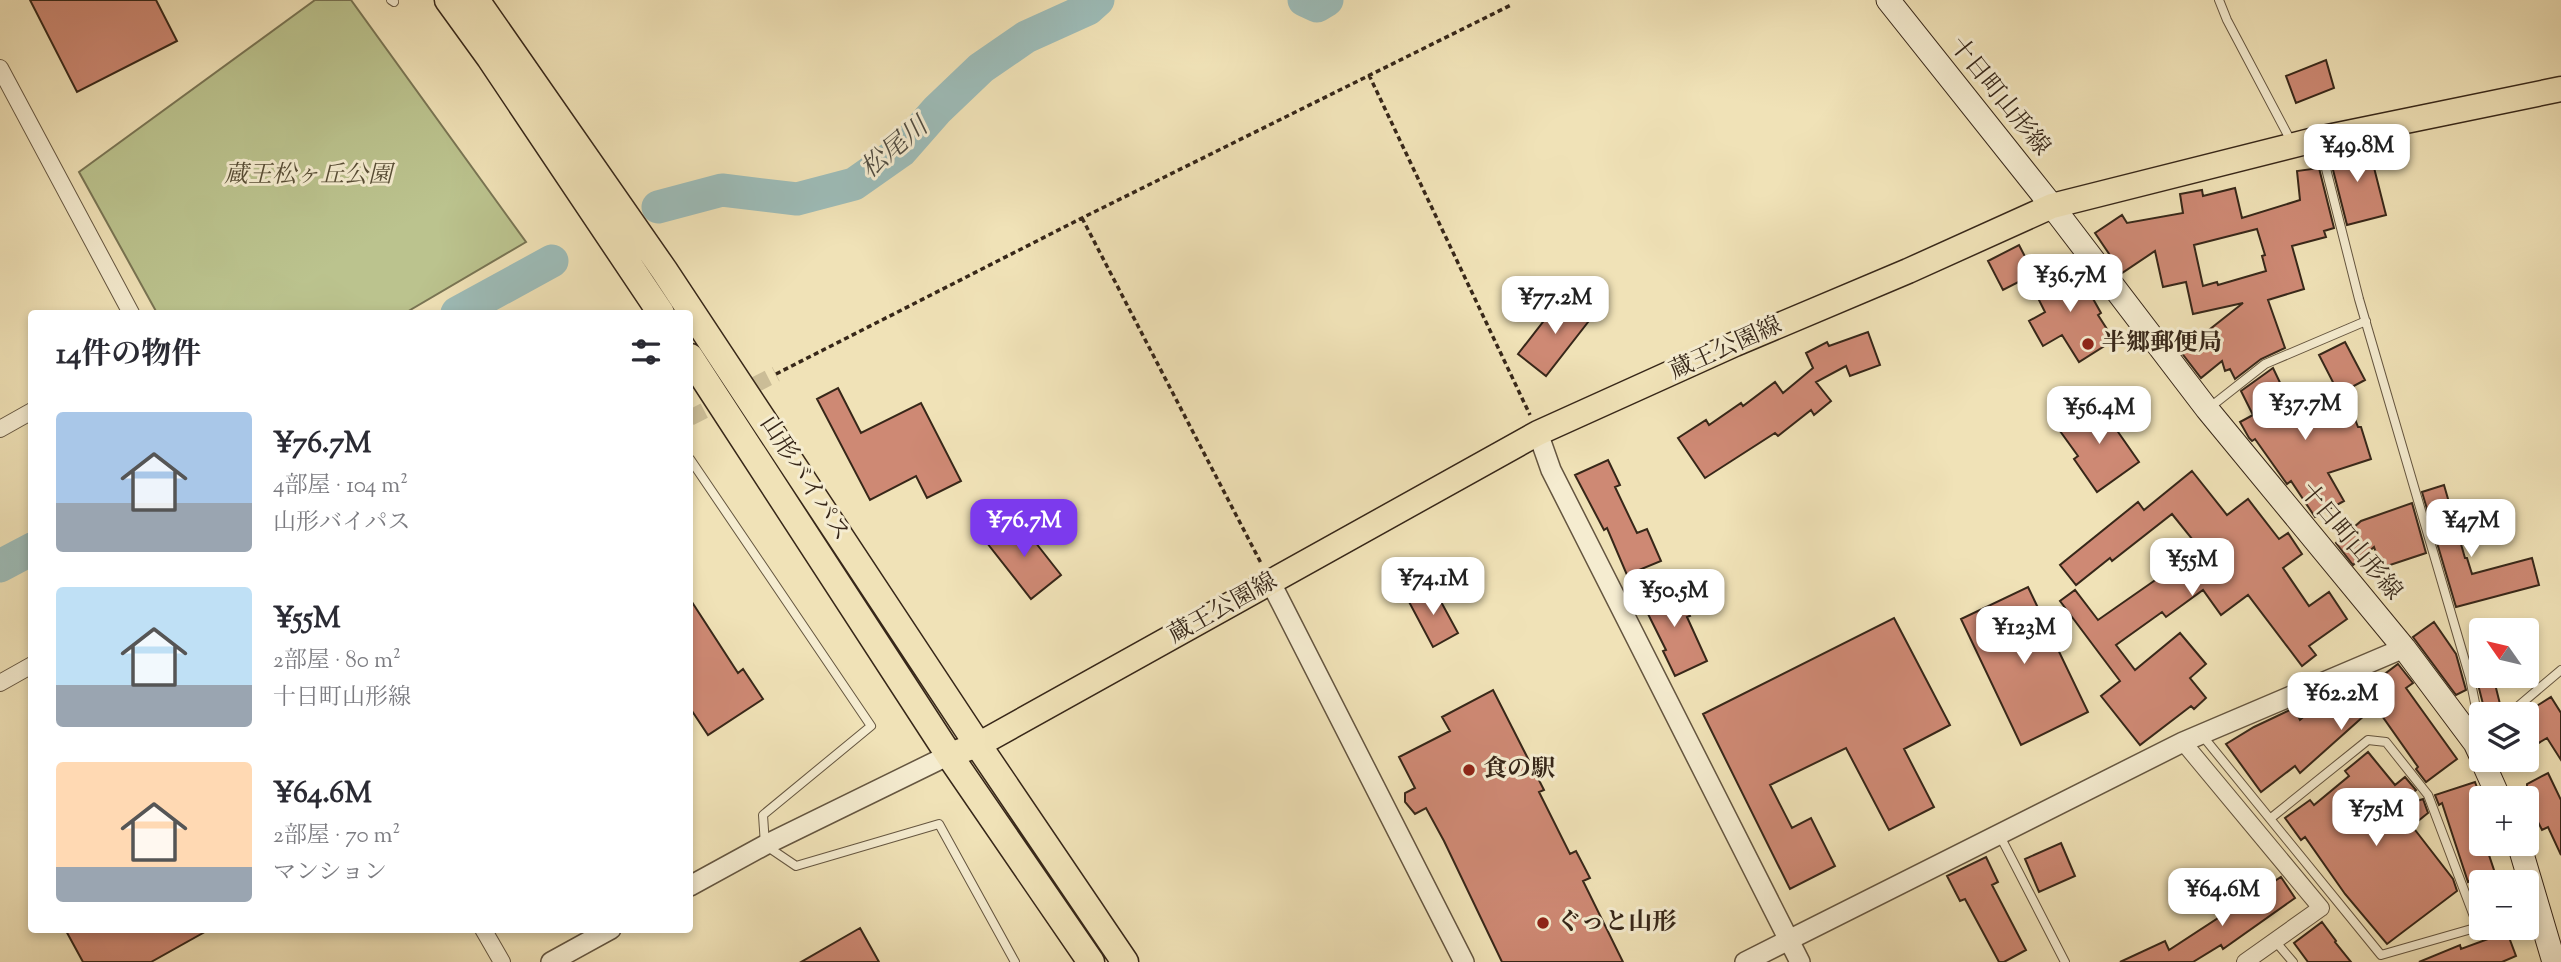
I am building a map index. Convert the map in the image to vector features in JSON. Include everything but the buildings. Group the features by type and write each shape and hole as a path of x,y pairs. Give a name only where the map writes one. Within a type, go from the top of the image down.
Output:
{"highway":[{"path":"448,0 659,310"},
{"name":"山形バイパス","path":"476,0 690,310"},
{"name":"山形バイパス","path":"693,314 1125,962"},
{"name":"山形バイパス","path":"693,362 948,755 1091,962"}],"main road":[{"name":"十日町山形線","path":"1888,0 2052,206 2207,409 2404,648 2469,734"},
{"name":"蔵王公園線","path":"948,755 978,745 1538,433 2052,206 2318,139 2561,89"},
{"path":"2539,929 2554,962"}],"street":[{"path":"0,68 129,310"},
{"path":"0,429 28,413"},
{"path":"1538,433 1551,470 1800,962"},
{"path":"1271,583 1464,962"},
{"path":"1745,962 2192,738 2404,648"},
{"path":"0,683 28,667"},
{"path":"2192,738 2321,908 2245,962"},
{"path":"693,884 765,845 948,755"},
{"path":"485,933 502,962"},
{"path":"551,962 604,933"}],"lane":[{"path":"2220,0 2227,20 2293,145"},
{"path":"2318,139 2365,321 2475,702"},
{"path":"2207,409 2265,364 2365,321"},
{"path":"693,463 871,726 763,815 765,845 796,866 939,824 1015,962"},
{"path":"2523,702 2561,670"},
{"path":"2192,738 2271,818 2381,955 2469,930"},
{"path":"2271,818 2368,740 2386,743 2428,794 2469,899"},
{"path":"1999,834 2065,962"},
{"path":"2275,941 2293,962"}],"path":[{"path":"776,374 1082,218 1511,5"},
{"path":"1369,75 1538,433"},
{"path":"1082,218 1271,583"}],"green space":[{"name":"蔵王松ヶ丘公園","path":"315,0 351,0 526,242 410,310 155,310 79,172"}],"waterway":[{"name":"松尾川","path":"658,207 722,190 797,199 854,184 901,151 937,110 981,68 1026,37 1088,9 1098,0"},
{"name":"松尾川","path":"1304,0 1317,6 1327,0"},
{"name":"松尾川","path":"462,310 552,261"},
{"name":"松尾川","path":"0,566 28,551"}],"tunnel":[{"path":"693,416 776,374"}],"place":[{"name":"半郷郵便局","path":"2088,344"},
{"name":"食の駅","path":"1469,770"},
{"name":"ぐっと山形","path":"1543,923"}]}
